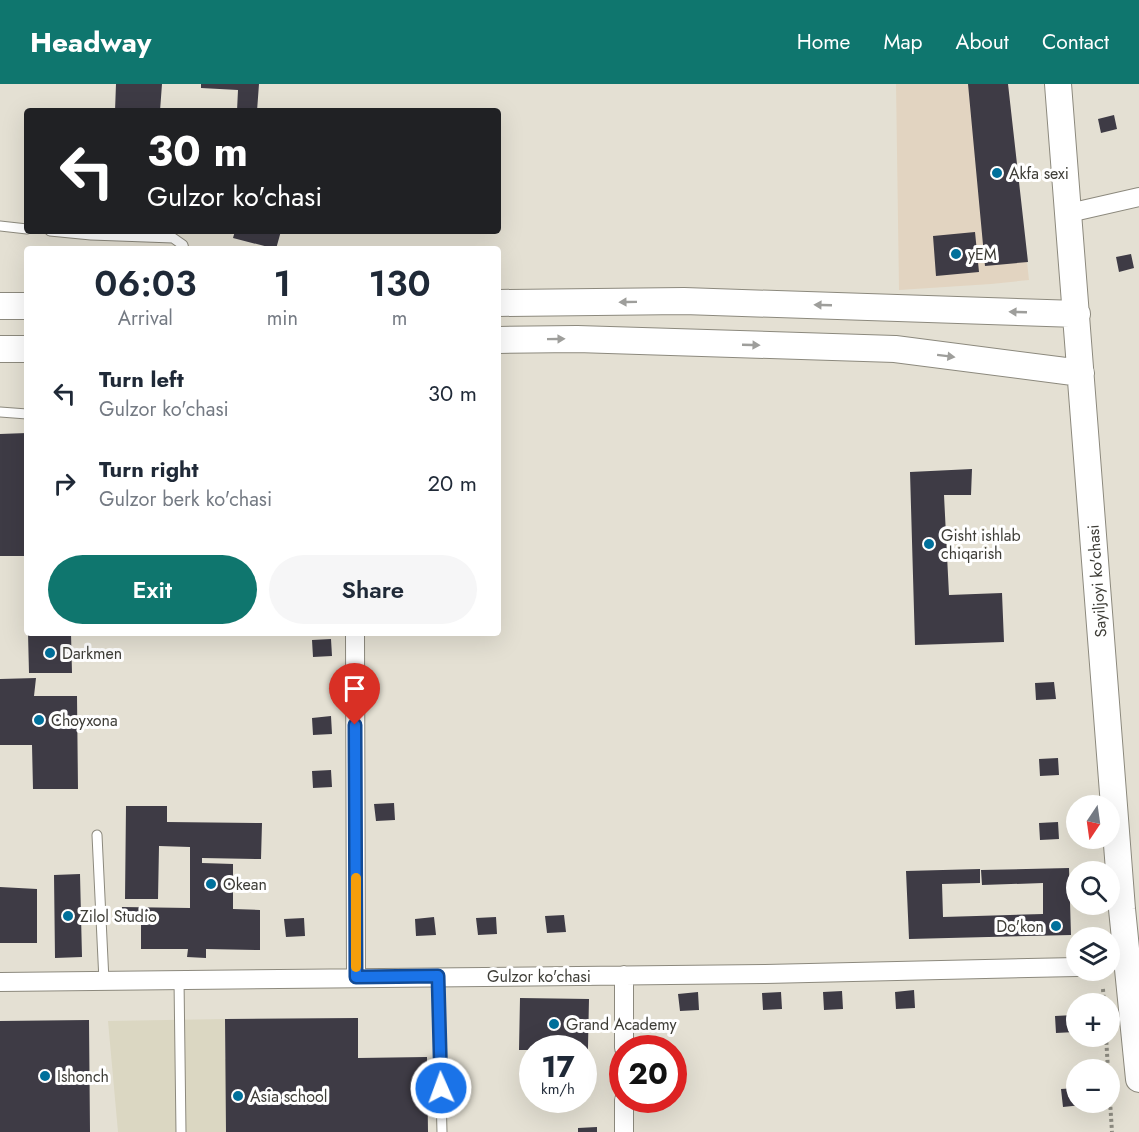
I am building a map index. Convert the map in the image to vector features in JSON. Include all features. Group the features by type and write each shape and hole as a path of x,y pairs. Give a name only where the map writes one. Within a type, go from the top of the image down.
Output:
{"main road":[{"name":"Sayiljoyi ko'chasi","path":"1058,84 1081,373 1131,908 1120,961"},
{"path":"501,303 684,301 1077,314"},
{"path":"0,306 24,306"},
{"path":"501,340 577,339 895,349 1081,373"},
{"path":"0,349 24,349"},
{"name":"Sayiljoyi ko'chasi","path":"1120,972 1139,1078"}],"street":[{"path":"1069,213 1139,197"},
{"path":"355,636 356,977"},
{"name":"Gulzor ko'chasi","path":"0,982 765,974 1066,967"},
{"path":"624,975 624,1035"},
{"path":"624,1113 624,1132"}],"lane":[{"path":"0,226 24,229"},
{"path":"80,234 173,238 183,246"},
{"path":"0,412 24,414"},
{"path":"97,835 104,981"},
{"path":"438,976 442,1132"},
{"path":"179,980 181,1132"}],"path":[{"path":"1103,989 1103,993"},
{"path":"1111,1113 1112,1132"}],"shaded area":[{"path":"896,84 1008,84 1029,280 899,290"},
{"name":"Asia school","path":"225,1019 225,1059 358,1058 363,1132 118,1132 108,1021"}],"building":[{"path":"116,84 162,84 160,108 115,108"},
{"path":"201,84 259,84 257,108 237,108 238,90 201,88"},
{"name":"Akfa sexi","path":"968,84 1008,84 1028,262 985,266"},
{"path":"1114,115 1117,129 1101,133 1098,119"},
{"name":"yEM","path":"975,232 979,272 936,276 933,236"},
{"path":"234,234 280,234 277,246 264,246 233,238"},
{"path":"1131,254 1134,268 1119,272 1116,257"},
{"path":"24,433 24,556 0,556 0,434"},
{"name":"Gisht ishlab chiqarish","path":"972,469 971,495 944,495 949,595 1002,593 1004,642 915,645 910,472"},
{"name":"Darkmen","path":"28,636 71,636 72,673 29,673"},
{"path":"331,639 332,656 313,657 312,640"},
{"name":"Choyxona","path":"36,678 34,696 77,696 78,789 33,789 32,745 0,745 0,679"},
{"path":"1054,682 1056,699 1036,700 1035,683"},
{"path":"331,716 332,734 313,735 312,718"},
{"path":"1058,758 1059,775 1040,776 1039,759"},
{"path":"331,770 332,787 313,788 312,771"},
{"path":"394,803 395,820 376,821 374,804"},
{"name":"Okean","path":"126,806 167,806 167,822 262,823 261,859 202,858 202,863 233,864 233,909 260,910 260,950 206,949 206,958 187,957 188,949 141,949 141,920 122,920 122,907 190,908 190,847 159,846 158,899 125,899"},
{"path":"1058,822 1059,839 1040,840 1039,823"},
{"path":"1066,868 1066,915 1070,915 1071,927 1066,927 1066,935 909,939 906,871 980,869 980,883 942,884 943,917 1043,914 1043,883 982,885 981,870"},
{"name":"Zilol Studio","path":"80,874 82,957 55,958 54,875"},
{"path":"0,887 37,889 37,943 0,943"},
{"path":"564,915 566,932 547,933 545,916"},
{"path":"434,917 436,935 416,936 415,919"},
{"path":"496,917 497,934 478,935 476,918"},
{"path":"304,918 305,936 286,937 284,919"},
{"path":"914,990 915,1008 896,1009 895,992"},
{"path":"842,991 843,1009 824,1010 823,992"},
{"path":"698,992 699,1010 680,1011 678,994"},
{"path":"781,992 782,1009 763,1010 762,993"},
{"name":"Grand Academy","path":"520,998 589,999 588,1035 519,1035"},
{"path":"1066,1015 1066,1032 1056,1033 1055,1016"},
{"path":"358,1018 358,1058 427,1057 428,1132 226,1132 225,1019"},
{"name":"Ishonch","path":"89,1020 90,1132 0,1132 0,1021"},
{"path":"1061,1089 1066,1089 1066,1107 1063,1107"},
{"path":"597,1127 597,1132 578,1132 578,1128"}],"slow traffic":[{"path":"356,878 356,967"}],"place":[{"name":"Akfa sexi","path":"997,173"},
{"name":"yEM","path":"956,254"},
{"name":"Gisht ishlab chiqarish","path":"929,544"},
{"name":"Darkmen","path":"50,653"},
{"name":"Choyxona","path":"39,720"},
{"name":"Okean","path":"211,884"},
{"name":"Zilol Studio","path":"68,916"},
{"name":"Do'kon","path":"1056,926"},
{"name":"Grand Academy","path":"554,1024"},
{"name":"Ishonch","path":"45,1076"},
{"name":"Asia school","path":"238,1096"}],"route":[{"path":"355,725 356,977 438,976 441,1088"}]}
